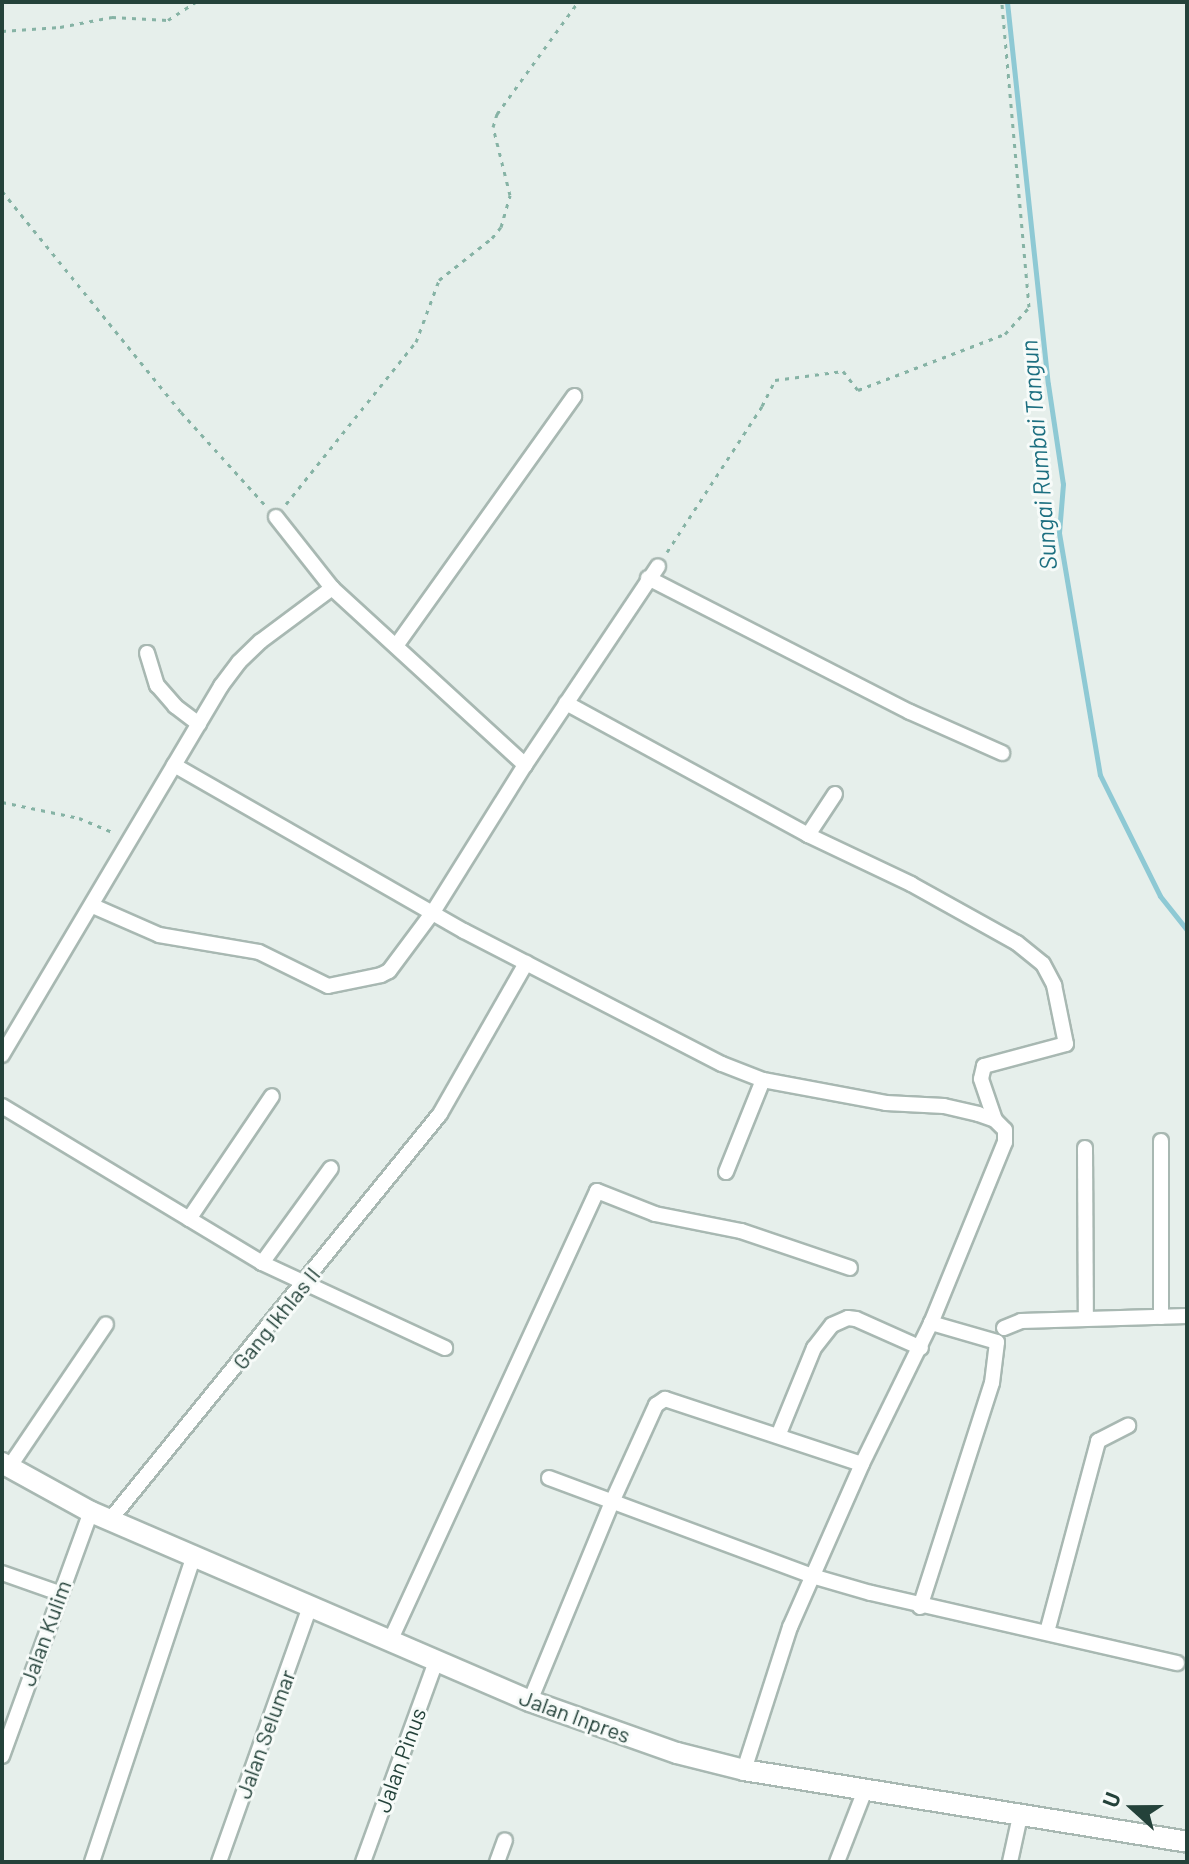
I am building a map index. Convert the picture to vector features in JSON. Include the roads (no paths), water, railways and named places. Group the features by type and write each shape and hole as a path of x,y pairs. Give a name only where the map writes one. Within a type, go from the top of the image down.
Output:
{"main road":[{"name":"Jalan Inpres","path":"6,1465 100,1516 530,1701 677,1753 744,1770 1187,1842"}],"street":[{"path":"396,646 574,396"},
{"path":"276,517 332,588 525,765"},
{"path":"93,906 159,935 259,952 328,986 372,978 389,971 433,912 525,765 658,566"},
{"path":"648,578 895,705 1002,753"},
{"path":"2,1055 93,906 129,839 239,662 332,588"},
{"path":"147,653 157,685 175,706 199,724"},
{"path":"566,703 808,835 911,884 1017,943 1043,964 1054,985 1066,1044 984,1066 981,1079 995,1120 1005,1130 1005,1142 921,1348 862,1464 790,1627 744,1770"},
{"path":"174,765 526,963 722,1064 763,1080 886,1103 944,1106 995,1120"},
{"path":"808,835 835,794"},
{"name":"Gang Ikhlas II","path":"100,1516 305,1283 444,1108 526,963"},
{"path":"726,1172 763,1080"},
{"path":"189,1219 272,1096"},
{"path":"2,1106 262,1263 445,1348"},
{"path":"1161,1141 1161,1317"},
{"path":"1085,1148 1086,1318"},
{"path":"262,1263 331,1168"},
{"path":"391,1639 597,1191 655,1214 741,1231 850,1268"},
{"path":"1004,1328 1021,1321 1187,1316"},
{"path":"778,1436 814,1348 832,1325 848,1318 856,1319 921,1348"},
{"path":"920,1607 992,1383 997,1342 931,1323"},
{"path":"6,1465 106,1324"},
{"path":"530,1701 612,1502 650,1417 665,1399 862,1464"},
{"path":"1047,1632 1098,1441 1128,1426"},
{"path":"549,1478 812,1576 920,1607 1047,1632 1177,1663"},
{"name":"Jalan Kulim","path":"2,1756 59,1593 100,1516"},
{"path":"92,1862 194,1556"},
{"path":"2,1573 59,1593"},
{"name":"Jalan Selumar","path":"219,1862 310,1606"},
{"name":"Jalan Pinus","path":"363,1862 437,1659"},
{"path":"837,1862 865,1790"},
{"path":"1010,1862 1020,1816"},
{"path":"497,1862 505,1840"}],"waterway":[{"name":"Sungai Rumbai Tangun","path":"1007,2 1048,384 1063,484 1059,533 1100,775 1160,896 1187,930"}]}
